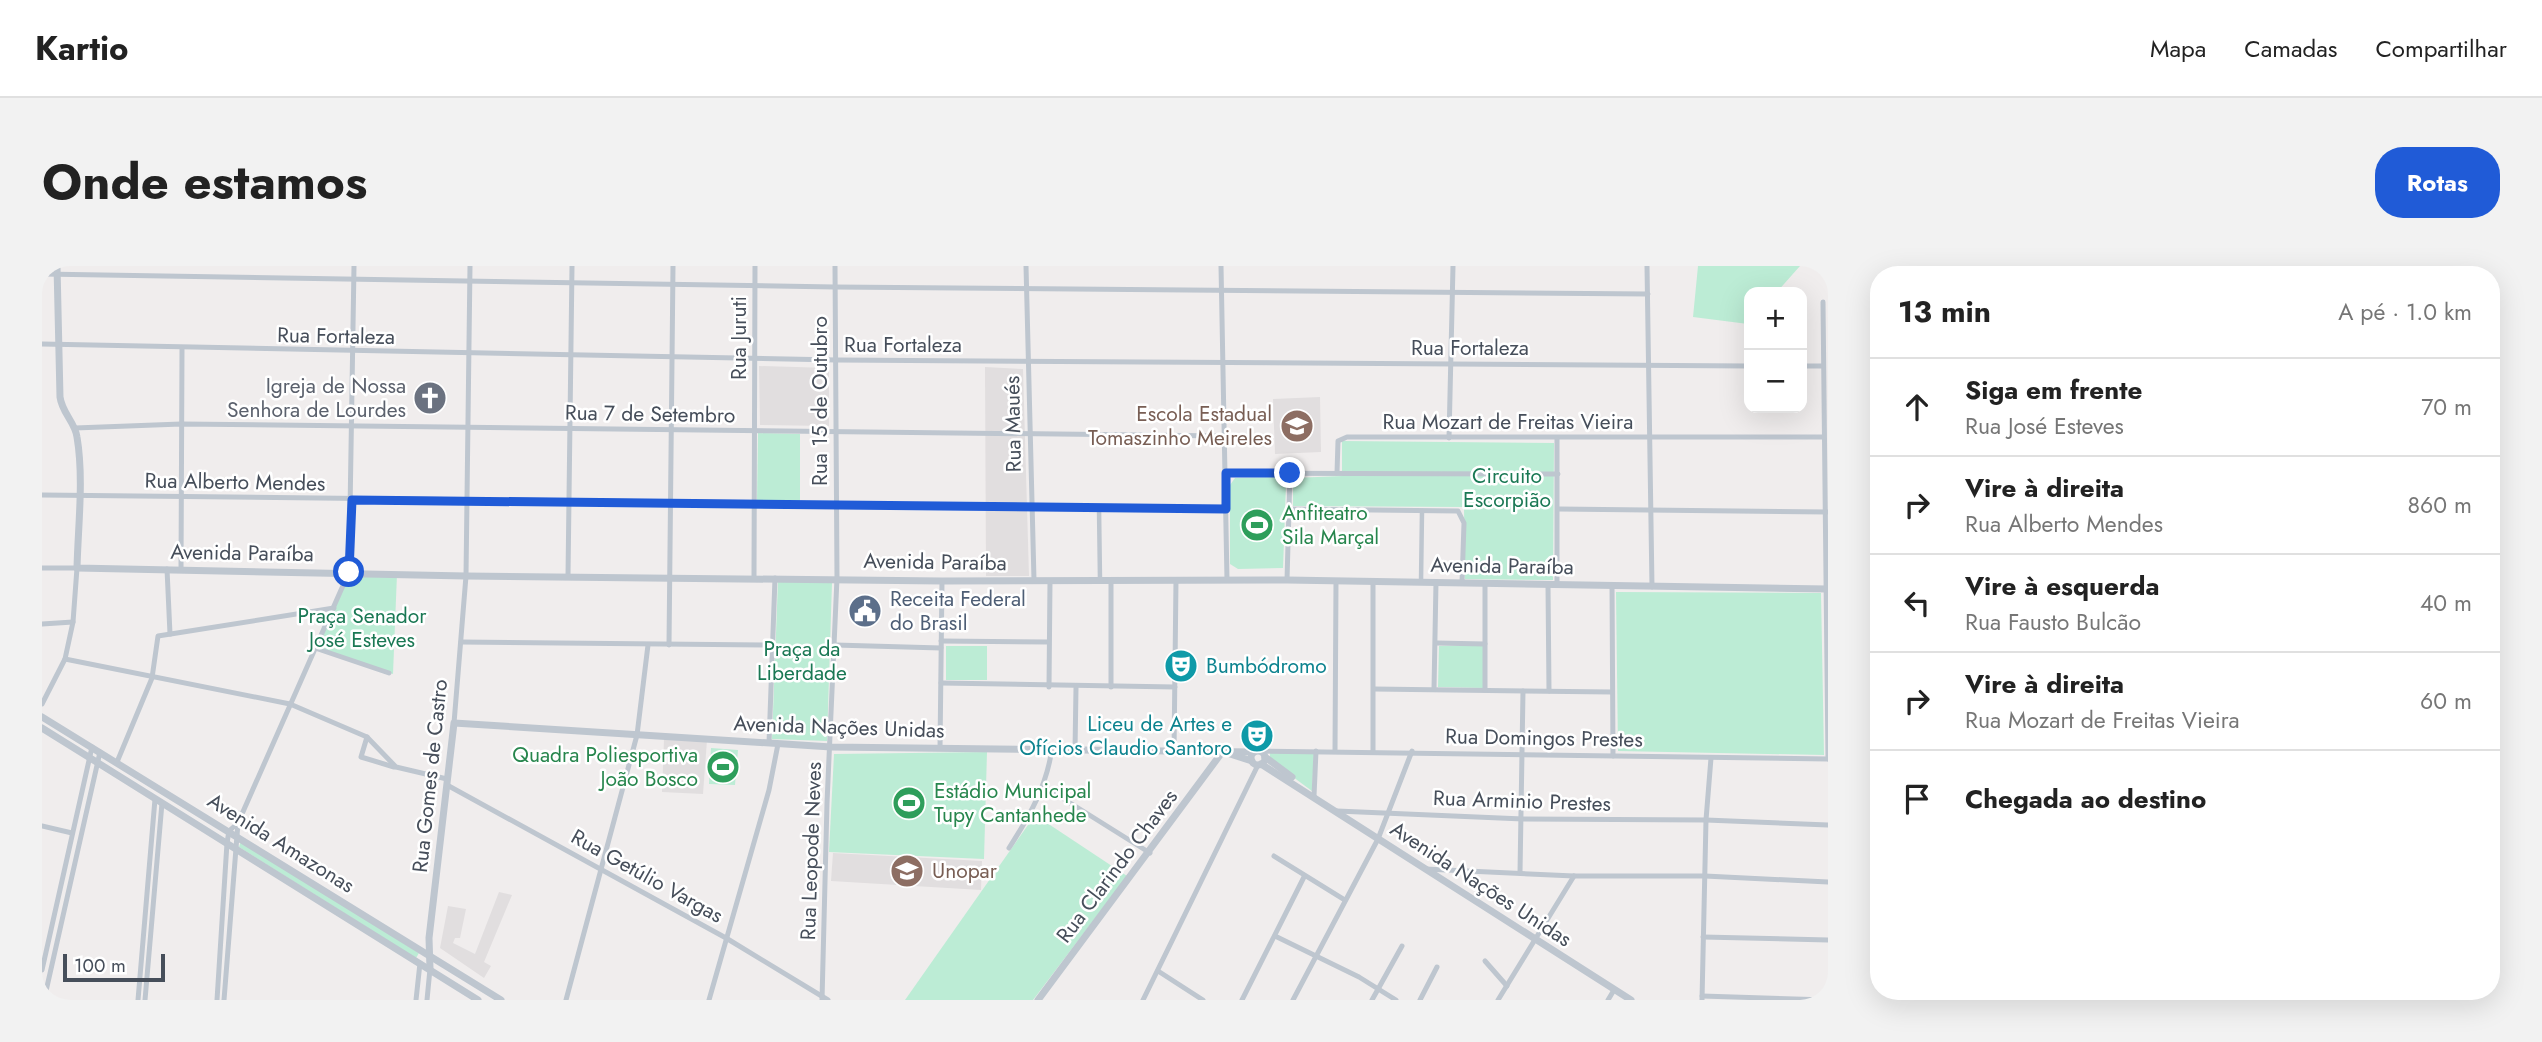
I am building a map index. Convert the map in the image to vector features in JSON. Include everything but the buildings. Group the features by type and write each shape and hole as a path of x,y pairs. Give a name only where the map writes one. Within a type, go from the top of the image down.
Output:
{"street":[{"path":"224,1000 238,823 349,572 354,266"},
{"name":"Rua Gomes de Castro","path":"426,1000 432,957 429,938 454,723 466,576 470,266"},
{"path":"568,576 572,266"},
{"path":"668,645 673,266"},
{"name":"Rua Juruti","path":"754,578 755,266"},
{"name":"Rua 15 de Outubro","path":"835,266 837,578"},
{"name":"Rua Maués","path":"1026,266 1034,580"},
{"path":"1222,266 1227,580"},
{"path":"1449,438 1453,266"},
{"path":"1647,266 1648,510 1652,587"},
{"path":"42,704 65,659 73,622 77,568 76,430 61,403 57,344 57,270"},
{"path":"42,274 57,270 354,279 673,282 835,287 1222,288 1648,294"},
{"path":"1823,302 1828,759"},
{"name":"Rua Fortaleza","path":"42,344 673,358 1744,366"},
{"path":"181,570 182,348"},
{"path":"1807,366 1822,366"},
{"name":"Rua 7 de Setembro","path":"76,430 181,424 1224,436"},
{"name":"Rua Mozart de Freitas Vieira","path":"1337,473 1337,442 1341,438 1823,437"},
{"path":"1558,439 1558,585"},
{"path":"1226,473 1558,474"},
{"path":"1287,580 1290,473"},
{"name":"Rua Alberto Mendes","path":"42,495 1226,509"},
{"path":"1099,508 1100,581"},
{"path":"1289,509 1456,510 1463,516 1462,583"},
{"path":"1559,509 1826,512"},
{"path":"1421,582 1422,511"},
{"name":"Avenida Paraíba","path":"42,568 466,576 671,576 942,581 1287,580 1827,589"},
{"path":"167,569 170,634"},
{"path":"709,1000 769,790 774,744 772,645 775,578"},
{"name":"Rua Leopode Neves","path":"824,999 827,803 837,578"},
{"path":"1049,687 1050,580"},
{"path":"1174,752 1175,580"},
{"path":"940,748 942,581"},
{"path":"1111,581 1111,687"},
{"path":"1335,751 1336,581"},
{"path":"1373,581 1373,751"},
{"path":"1434,689 1437,643 1436,582"},
{"path":"1485,584 1485,690"},
{"path":"1548,585 1549,691"},
{"path":"1612,585 1613,756"},
{"path":"117,762 152,678 156,638 334,608"},
{"path":"42,624 73,622"},
{"path":"461,642 772,645"},
{"path":"835,645 1048,642"},
{"path":"1437,643 1485,644"},
{"path":"566,1000 637,735 648,645"},
{"path":"315,648 389,673"},
{"path":"65,659 290,704 367,737 396,767"},
{"path":"941,683 1076,688 1175,687"},
{"path":"1075,750 1076,688"},
{"path":"1374,689 1612,692"},
{"path":"1520,873 1523,819 1523,691"},
{"name":"Avenida Amazonas","path":"42,717 501,1000"},
{"name":"Avenida Nações Unidas","path":"454,723 831,747 1223,751 1259,758 1422,868 1630,1000"},
{"name":"Avenida Amazonas","path":"42,728 478,1000"},
{"name":"Rua Getúlio Vargas","path":"367,737 361,757 447,782 726,938 824,999"},
{"path":"44,1000 72,833 92,747"},
{"path":"1009,848 1043,786 1052,748"},
{"name":"Rua Clarindo Chaves","path":"1038,1000 1150,853 1223,751"},
{"path":"1314,796 1316,751"},
{"name":"Rua Domingos Prestes","path":"1259,758 1316,751 1412,751 1828,759"},
{"path":"1293,1000 1378,839 1412,751"},
{"path":"42,970 100,752"},
{"path":"1143,1000 1259,758"},
{"path":"1711,758 1706,820 1700,996 1828,1000"},
{"path":"1043,786 1150,853"},
{"path":"138,1000 158,801"},
{"path":"145,1000 158,801"},
{"name":"Rua Arminio Prestes","path":"1337,811 1389,811 1523,819 1706,820 1828,825"},
{"path":"217,1000 226,843 229,831 238,823"},
{"path":"42,827 72,833"},
{"path":"1274,856 1345,900"},
{"path":"1422,868 1574,876 1705,876 1828,882"},
{"path":"1498,1000 1574,876"},
{"path":"1242,1000 1304,877"},
{"path":"42,923 52,926"},
{"path":"1275,936 1379,988 1396,1000"},
{"path":"1703,937 1828,940"},
{"name":"Rua Gomes de Castro","path":"416,1000 422,952 429,938"},
{"path":"1372,1000 1402,946"},
{"path":"1485,961 1507,986"},
{"path":"1420,1000 1437,967"},
{"path":"1158,971 1203,1000"},
{"path":"1608,1000 1614,990"}],"shaded area":[{"path":"759,366 829,368 829,426 760,425"},
{"path":"985,367 1023,369 1029,576 986,576"},
{"name":"Escola Estadual Tomaszinho Meireles","path":"1320,397 1321,452 1275,454 1273,399"},
{"path":"664,739 707,740 703,794 662,792"},
{"name":"Unopar","path":"833,853 982,861 981,890 831,881"},
{"path":"499,892 512,895 484,962 491,966 484,978 440,948 448,906 466,909 460,938 455,938 453,943 475,954"}],"green space":[{"path":"1698,266 1800,266 1781,287 1744,287 1744,323 1693,317"},
{"path":"758,433 800,434 800,502 757,501"},
{"name":"Circuito Escorpião","path":"1342,441 1554,443 1553,580 1465,579 1464,507 1293,506 1293,478 1342,476"},
{"name":"Anfiteatro Sila Marçal","path":"1279,477 1286,484 1283,568 1238,569 1230,564 1230,485 1235,478"},
{"name":"Praça Senador José Esteves","path":"349,573 397,574 393,674 317,649"},
{"name":"Praça da Liberdade","path":"778,581 832,583 827,741 772,739"},
{"path":"1616,592 1821,593 1824,755 1618,751"},
{"path":"1484,645 1483,688 1438,687 1439,646"},
{"path":"946,646 987,646 987,680 946,680"},
{"name":"Quadra Poliesportiva João Bosco","path":"711,748 738,750 735,785 709,784"},
{"name":"Estádio Municipal Tupy Cantanhede","path":"987,752 984,859 829,852 834,754"},
{"path":"1270,752 1314,752 1312,791 1270,760"},
{"path":"1035,815 1127,876 1033,1000 905,1000"},
{"path":"241,841 419,953 416,958 239,847"}],"place":[{"name":"Igreja de Nossa Senhora de Lourdes","path":"430,398"},
{"name":"Escola Estadual Tomaszinho Meireles","path":"1297,426"},
{"name":"Anfiteatro Sila Marçal","path":"1257,525"},
{"name":"Receita Federal do Brasil","path":"865,611"},
{"name":"Bumbódromo","path":"1181,666"},
{"name":"Liceu de Artes e Ofícios Claudio Santoro","path":"1257,736"},
{"name":"Quadra Poliesportiva João Bosco","path":"723,767"},
{"name":"Estádio Municipal Tupy Cantanhede","path":"909,803"},
{"name":"Unopar","path":"907,871"}],"route":[{"path":"349,572 352,500 1226,509 1226,473 1290,473"}]}
